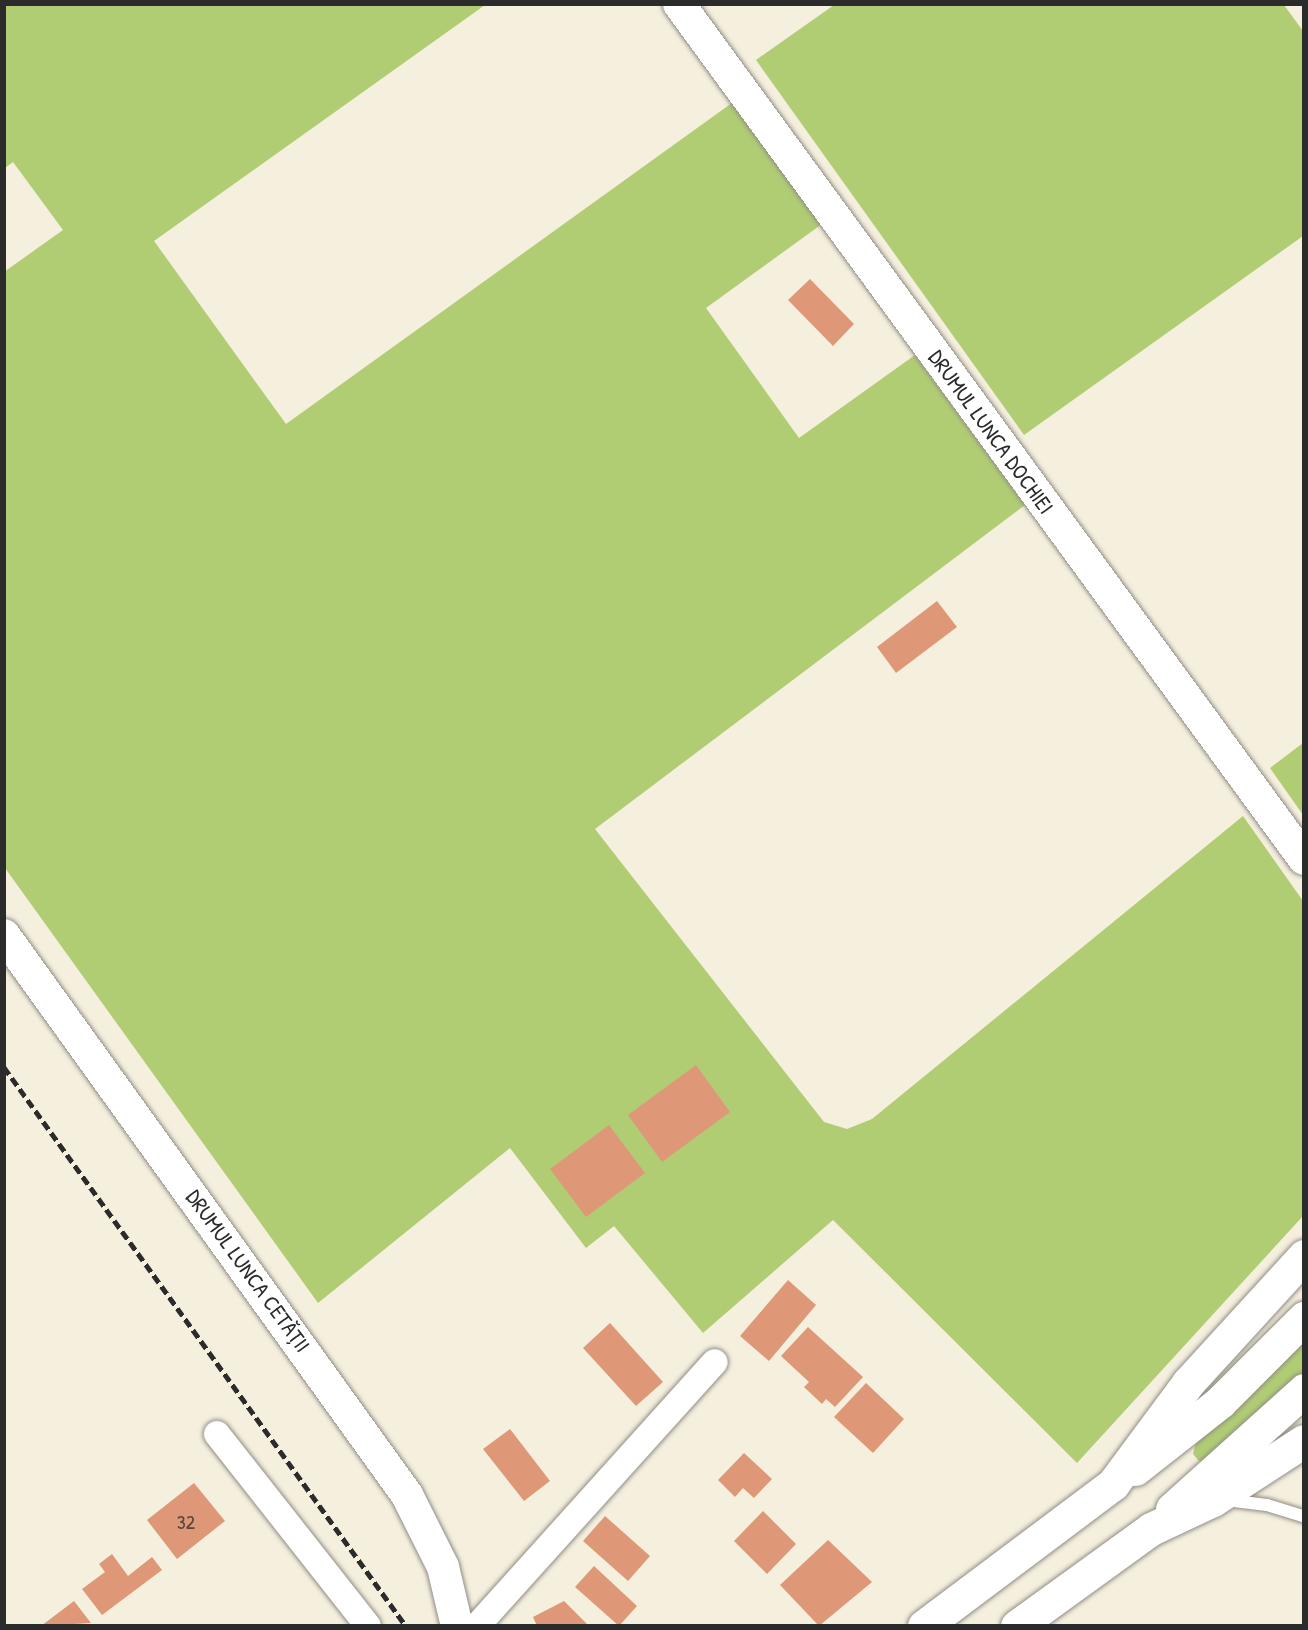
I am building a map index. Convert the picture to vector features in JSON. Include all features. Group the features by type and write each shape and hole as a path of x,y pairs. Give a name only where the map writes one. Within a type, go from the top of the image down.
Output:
{"main road":[{"path":"1113,1484 1188,1383 1304,1256"},
{"path":"924,1626 1193,1426 1304,1318"},
{"path":"1017,1626 1151,1530 1304,1390"},
{"path":"1151,1530 1213,1500 1304,1441"}],"street":[{"name":"DRUMUL LUNCA DOCHIEI","path":"679,4 1304,859"},
{"name":"DRUMUL LUNCA CETĂȚII","path":"4,934 407,1495 443,1567 457,1626"},
{"path":"477,1626 715,1362"},
{"path":"217,1434 368,1626"}],"lane":[{"path":"1213,1500 1258,1503 1304,1516"}],"green space":[{"path":"5,5 485,5 154,241 286,424 736,100 822,224 706,308 799,438 915,355 1025,505 595,829 824,1122 847,1129 872,1119 1243,816 1303,901 1303,1216 1077,1463 833,1220 703,1333 614,1226 586,1248 510,1148 318,1303 5,868 4,272 63,230 13,162 5,168"},
{"path":"834,5 1284,5 1303,31 1303,236 1024,435 756,60"},
{"path":"1303,743 1303,815 1270,768"},
{"path":"1303,1340 1303,1375 1206,1461 1199,1461 1193,1454 1196,1442"}],"building":[{"path":"810,279 854,324 833,346 788,300"},
{"path":"937,601 957,627 896,673 877,647"},
{"path":"696,1065 730,1112 662,1162 628,1115"},
{"path":"609,1125 645,1173 586,1217 550,1169"},
{"path":"788,1280 816,1305 769,1361 740,1336"},
{"path":"610,1323 663,1382 636,1406 583,1348"},
{"path":"808,1327 863,1377 835,1407 826,1399 822,1404 804,1387 809,1382 781,1356"},
{"path":"866,1383 904,1419 873,1453 834,1417"},
{"path":"510,1429 550,1481 524,1501 483,1449"},
{"path":"744,1453 772,1479 754,1498 743,1488 735,1497 718,1480"},
{"path":"194,1483 225,1521 177,1559 147,1520"},
{"path":"763,1511 796,1544 767,1574 734,1541"},
{"path":"605,1516 650,1556 628,1581 583,1541"},
{"path":"828,1540 872,1582 819,1626 780,1585"},
{"path":"112,1554 128,1576 152,1557 162,1570 102,1615 82,1589 105,1572 99,1564"},
{"path":"594,1566 637,1606 619,1626 575,1587"},
{"path":"74,1601 91,1623 41,1626"},
{"path":"564,1601 589,1626 537,1626 533,1617"}],"railway":[{"path":"4,1067 406,1626"}]}
